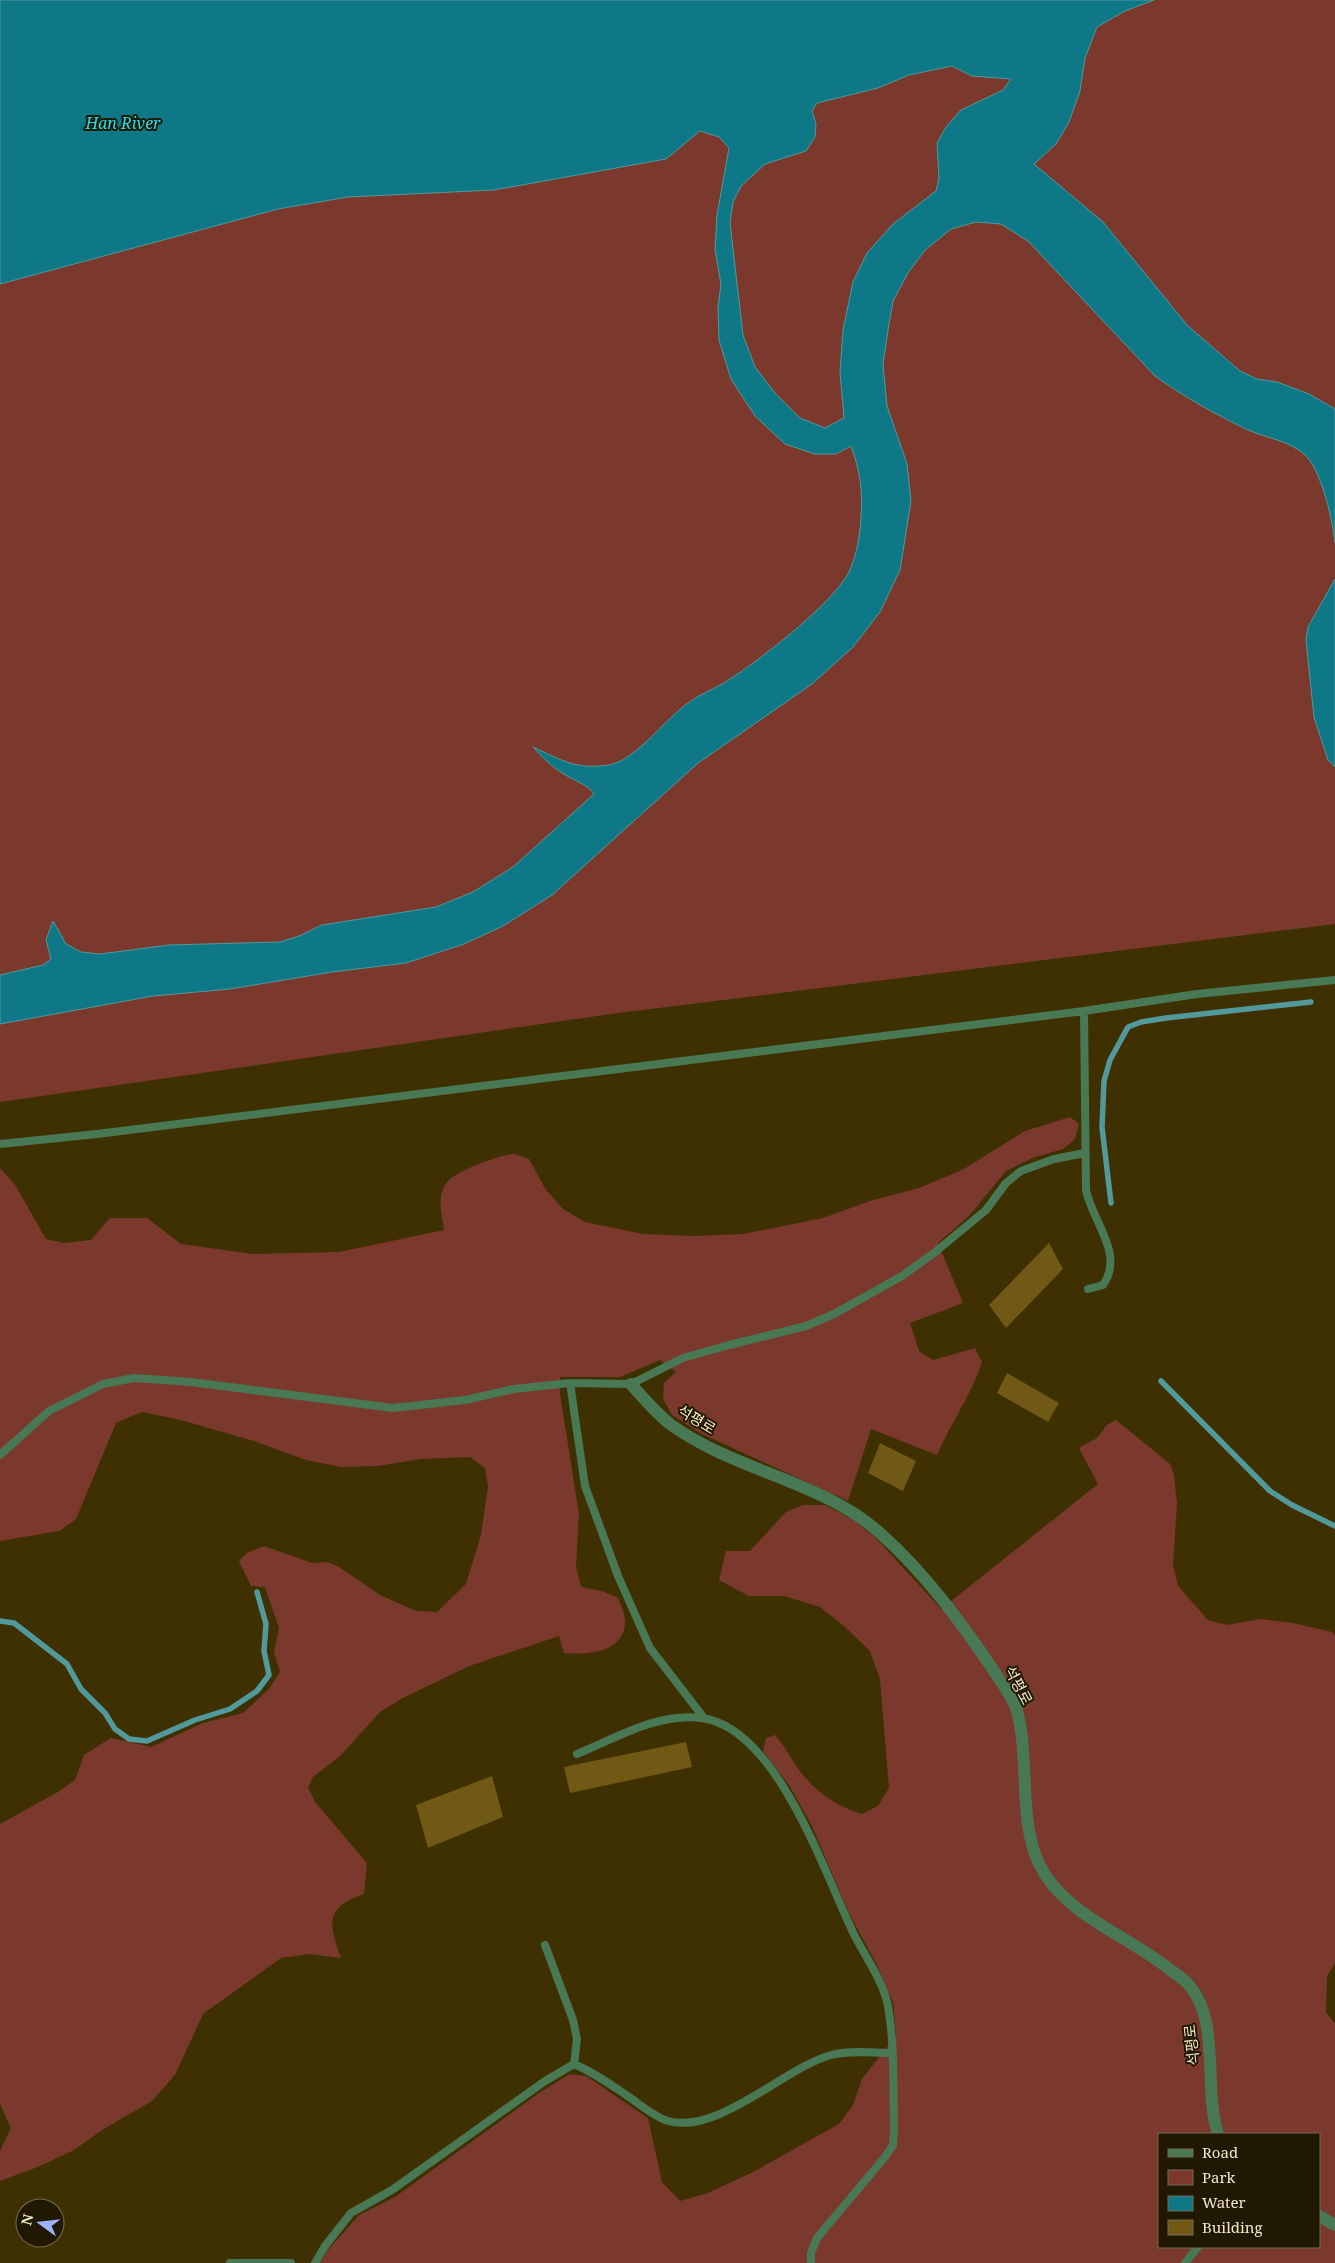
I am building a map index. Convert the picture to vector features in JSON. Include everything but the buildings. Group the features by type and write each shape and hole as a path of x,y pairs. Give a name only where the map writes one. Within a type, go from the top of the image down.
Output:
{"street":[{"name":"석평로","path":"631,1384 647,1403 671,1424 698,1441 839,1505 862,1518 881,1534 921,1576 969,1634 1017,1710 1030,1836 1038,1862 1052,1885 1090,1918 1147,1951 1189,1984 1201,2004 1209,2055 1212,2102 1218,2133"},
{"path":"1320,2217 1335,2226"}],"lane":[{"path":"0,1144 1084,1011 1197,994 1333,982"},
{"path":"1084,1011 1085,1153 1089,1203 1103,1231 1111,1257 1111,1274 1103,1285 1088,1289"},
{"path":"0,1455 49,1411 103,1384 134,1378 191,1382 393,1408 421,1407 514,1389 570,1383 631,1384 683,1358 729,1344 806,1326 834,1314 902,1276 941,1248 986,1210 1006,1183 1021,1171 1054,1159 1085,1153"},
{"path":"570,1383 585,1486 618,1576 650,1648 704,1718"},
{"path":"577,1754 656,1720 679,1717 704,1718 741,1736 764,1759 806,1826 844,1912 874,1972 888,2005 893,2145 886,2157 817,2238 811,2253 811,2263"},
{"path":"545,1946 573,2020 577,2039 574,2064"},
{"path":"574,2064 593,2073 652,2113 667,2120 683,2123 705,2119 831,2055 891,2053"},
{"path":"315,2263 325,2246 351,2213 392,2190 545,2081 574,2064"},
{"path":"1185,2263 1197,2248"},
{"path":"230,2263 263,2261 291,2263"}],"green space":[{"path":"1154,0 1335,0 1335,924 618,1013 0,1102 0,284 278,209 348,197 666,159 700,131 719,137 816,124 812,111 817,103 878,88 909,75 952,66 972,76 1085,58 1097,27 1125,11"},
{"path":"1070,1117 1079,1124 1075,1139 1063,1149 1032,1158 1006,1171 969,1216 938,1243 963,1303 910,1323 919,1351 933,1360 975,1348 982,1362 973,1386 937,1455 871,1429 848,1501 700,1433 672,1415 663,1399 664,1383 676,1372 660,1360 620,1377 560,1377 560,1394 579,1514 576,1566 581,1587 602,1591 618,1598 624,1612 625,1621 619,1640 604,1650 564,1653 559,1636 469,1666 403,1698 380,1712 340,1756 313,1777 308,1787 315,1802 367,1863 364,1894 342,1905 336,1911 333,1918 332,1926 341,1958 309,1954 281,1958 203,2014 175,2075 152,2101 102,2130 74,2150 40,2166 0,2181 0,2151 11,2128 0,2104 0,1824 58,1792 75,1780 84,1755 111,1738 151,1747 203,1723 243,1713 269,1689 280,1672 274,1652 279,1628 265,1587 251,1586 239,1561 247,1553 264,1546 312,1563 328,1562 339,1567 380,1595 416,1611 437,1612 466,1584 481,1535 488,1486 485,1468 470,1457 420,1459 378,1466 341,1467 306,1460 254,1441 181,1420 142,1412 116,1423 76,1519 59,1531 0,1541 0,1168 15,1185 46,1239 64,1243 91,1240 110,1218 147,1218 181,1244 253,1254 339,1252 444,1230 441,1200 447,1182 459,1173 479,1164 515,1154 529,1159 546,1190 563,1209 585,1222 643,1234 693,1236 743,1234 823,1218 870,1201 919,1188 964,1169 1025,1131"},
{"path":"1116,1420 1170,1464 1174,1475 1177,1504 1173,1565 1178,1586 1208,1620 1227,1625 1260,1619 1293,1623 1332,1632 1335,1636 1335,1963 1327,1976 1326,2012 1335,2024 1335,2263 320,2263 327,2251 359,2215 395,2197 539,2093 570,2074 586,2076 648,2118 662,2182 680,2201 708,2193 755,2171 839,2124 853,2105 862,2079 896,2036 893,2002 877,1965 849,1913 812,1826 789,1785 763,1751 766,1738 775,1735 806,1779 822,1794 841,1806 862,1814 878,1806 889,1788 880,1679 870,1651 844,1626 820,1607 784,1596 749,1596 719,1580 726,1551 750,1551 786,1512 803,1505 825,1505 853,1520 875,1537 941,1609 1098,1484 1079,1448 1097,1438 1107,1425"}],"water":[{"name":"Han River","path":"0,0 1154,0 1125,11 1097,27 1085,58 1080,91 1069,122 1056,144 1034,164 1103,222 1187,325 1240,371 1257,379 1277,382 1309,394 1335,409 1335,543 1332,523 1322,486 1312,464 1301,452 1294,447 1248,430 1224,418 1188,398 1155,376 1028,241 1001,224 976,222 951,229 925,250 908,273 893,301 888,330 883,364 887,406 907,464 911,501 900,570 880,612 853,647 812,684 698,763 552,895 503,926 464,944 406,963 332,972 230,989 153,996 0,1024 0,975 43,965 51,959 46,940 53,921 66,944 81,952 100,954 169,945 280,942 299,936 322,925 436,907 473,892 513,867 594,794 585,785 568,776 544,759 533,747 561,760 578,765 609,765 620,761 641,747 681,708 736,675 772,649 827,600 849,572 859,538 862,499 859,472 851,446 836,454 815,454 785,444 755,416 731,379 719,340 718,307 721,284 715,250 717,215 729,148 719,137 700,131 666,159 494,190 348,197 278,209 0,284","holes":["952,66 972,76 1011,79 1003,90 961,110 946,127 937,143 939,178 936,191 893,224 867,253 853,282 843,330 840,372 844,418 825,428 800,418 775,393 755,367 743,335 730,223 733,202 741,186 765,164 806,151 815,137 816,124 812,111 817,103 878,88 909,75"]},
{"path":"1335,579 1335,767 1328,760 1314,717 1306,640 1308,627"}],"waterway":[{"path":"1111,1203 1102,1127 1104,1081 1110,1060 1128,1027 1141,1022 1166,1018 1311,1002"},
{"path":"1161,1381 1270,1491 1292,1505 1335,1526"},
{"path":"0,1621 14,1623 67,1664 81,1689 105,1713 115,1729 129,1739 147,1741 195,1720 230,1709 257,1691 269,1675 264,1651 266,1624 257,1592"}]}
